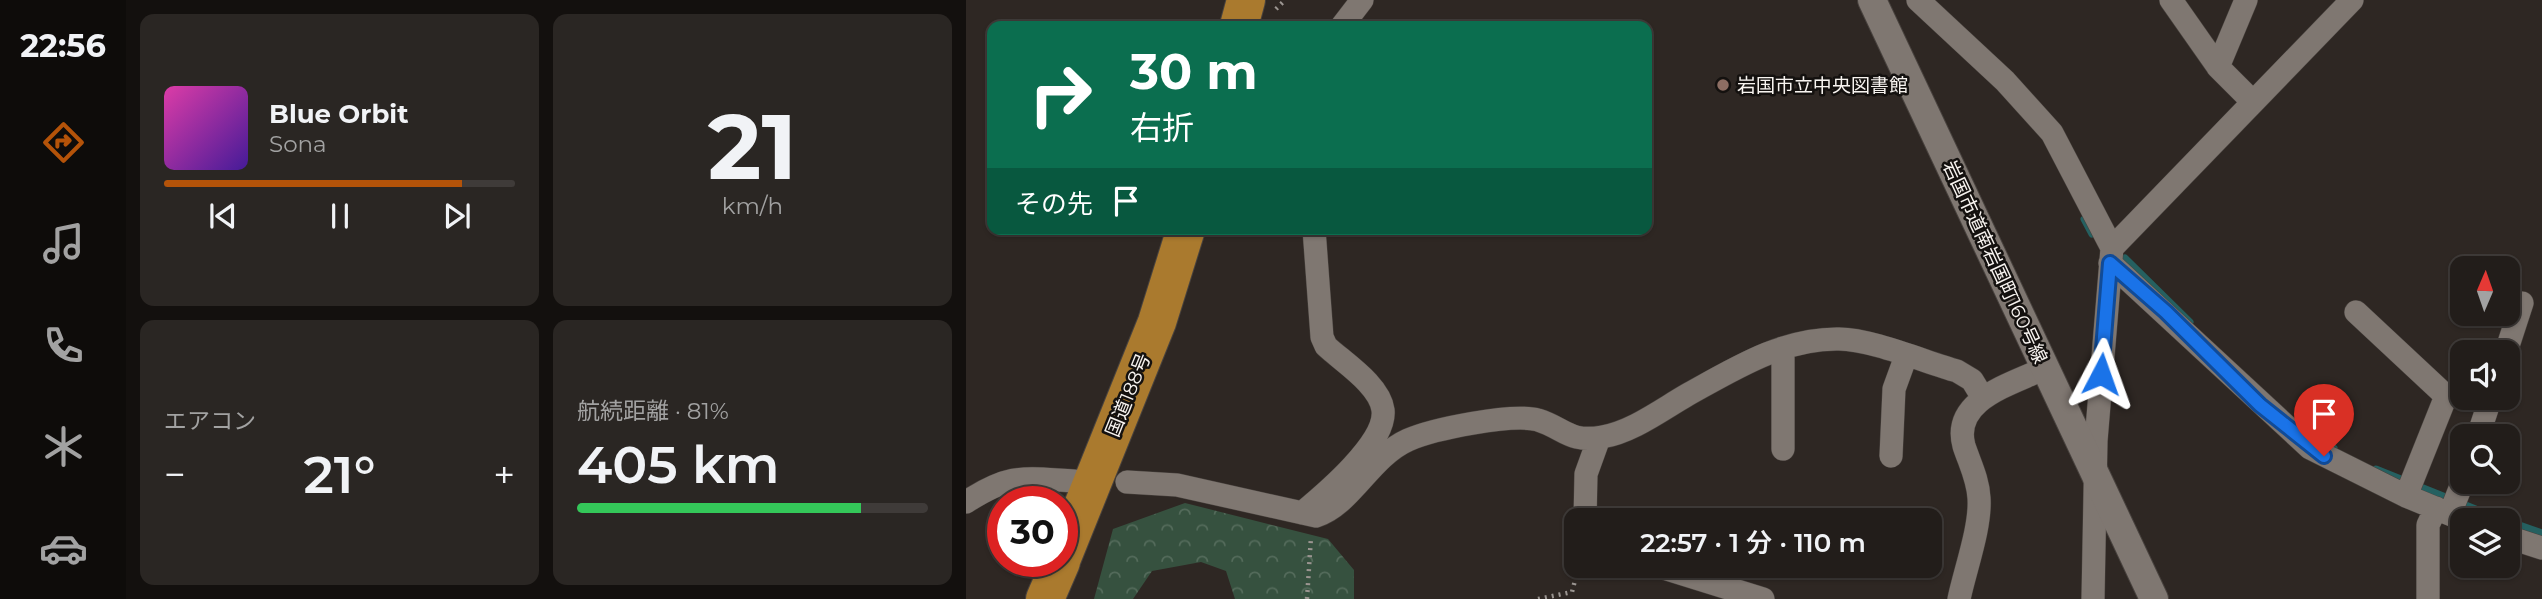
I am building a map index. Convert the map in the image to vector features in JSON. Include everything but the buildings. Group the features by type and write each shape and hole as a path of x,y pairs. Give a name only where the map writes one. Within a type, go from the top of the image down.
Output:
{"highway":[{"path":"1240,21 1246,0"},
{"name":"国道188号","path":"1078,518 1157,322 1184,235"},
{"name":"国道188号","path":"1045,599 1054,577"}],"street":[{"path":"1346,21 1362,0"},
{"name":"岩国市道南岩国町160号線","path":"1872,0 2154,599"},
{"path":"1918,0 2005,81 2052,133 2111,255 2310,448 2454,504 2428,525 2428,599"},
{"path":"2171,0 2218,67 2253,102"},
{"path":"2218,67 2246,0"},
{"path":"2094,599 2095,475 2111,255 2352,0"},
{"path":"1309,514 1363,454 1381,429 1383,409 1373,389 1326,346 1322,337 1314,235"},
{"path":"2510,340 2522,303"},
{"path":"2356,312 2446,396 2410,486"},
{"path":"1127,482 1177,485 1309,514 1331,511 1386,452 1410,439 1493,420 1524,417 1541,421 1562,434 1583,439 1619,434 1772,350 1839,339 1957,371 1972,380 1983,398"},
{"path":"1783,348 1783,449"},
{"path":"1891,456 1894,389 1906,356"},
{"path":"1959,599 1980,502 1978,483 1961,430 1965,416 1983,398 2045,368"},
{"path":"1585,508 1586,474 1599,438"},
{"path":"966,502 986,489 1015,477 1073,481"},
{"path":"2520,541 2542,548"},
{"path":"1696,578 1763,599"}],"path":[{"path":"1307,599 1309,514"},
{"path":"1538,599 1572,592 1576,578"}],"green space":[{"path":"1185,503 1328,539 1354,570 1354,599 1235,599 1226,571 1201,562 1152,571 1133,599 1094,599 1113,529"}],"waterway":[{"path":"2084,219 2092,234"},
{"path":"2125,258 2190,322"},
{"path":"2296,420 2334,448"},
{"path":"2376,469 2473,508"},
{"path":"2520,525 2542,533"}],"place":[{"name":"岩国市立中央図書館","path":"1723,85"}],"route":[{"path":"2101,374 2110,263 2166,312 2260,405 2310,448 2324,456"}]}
